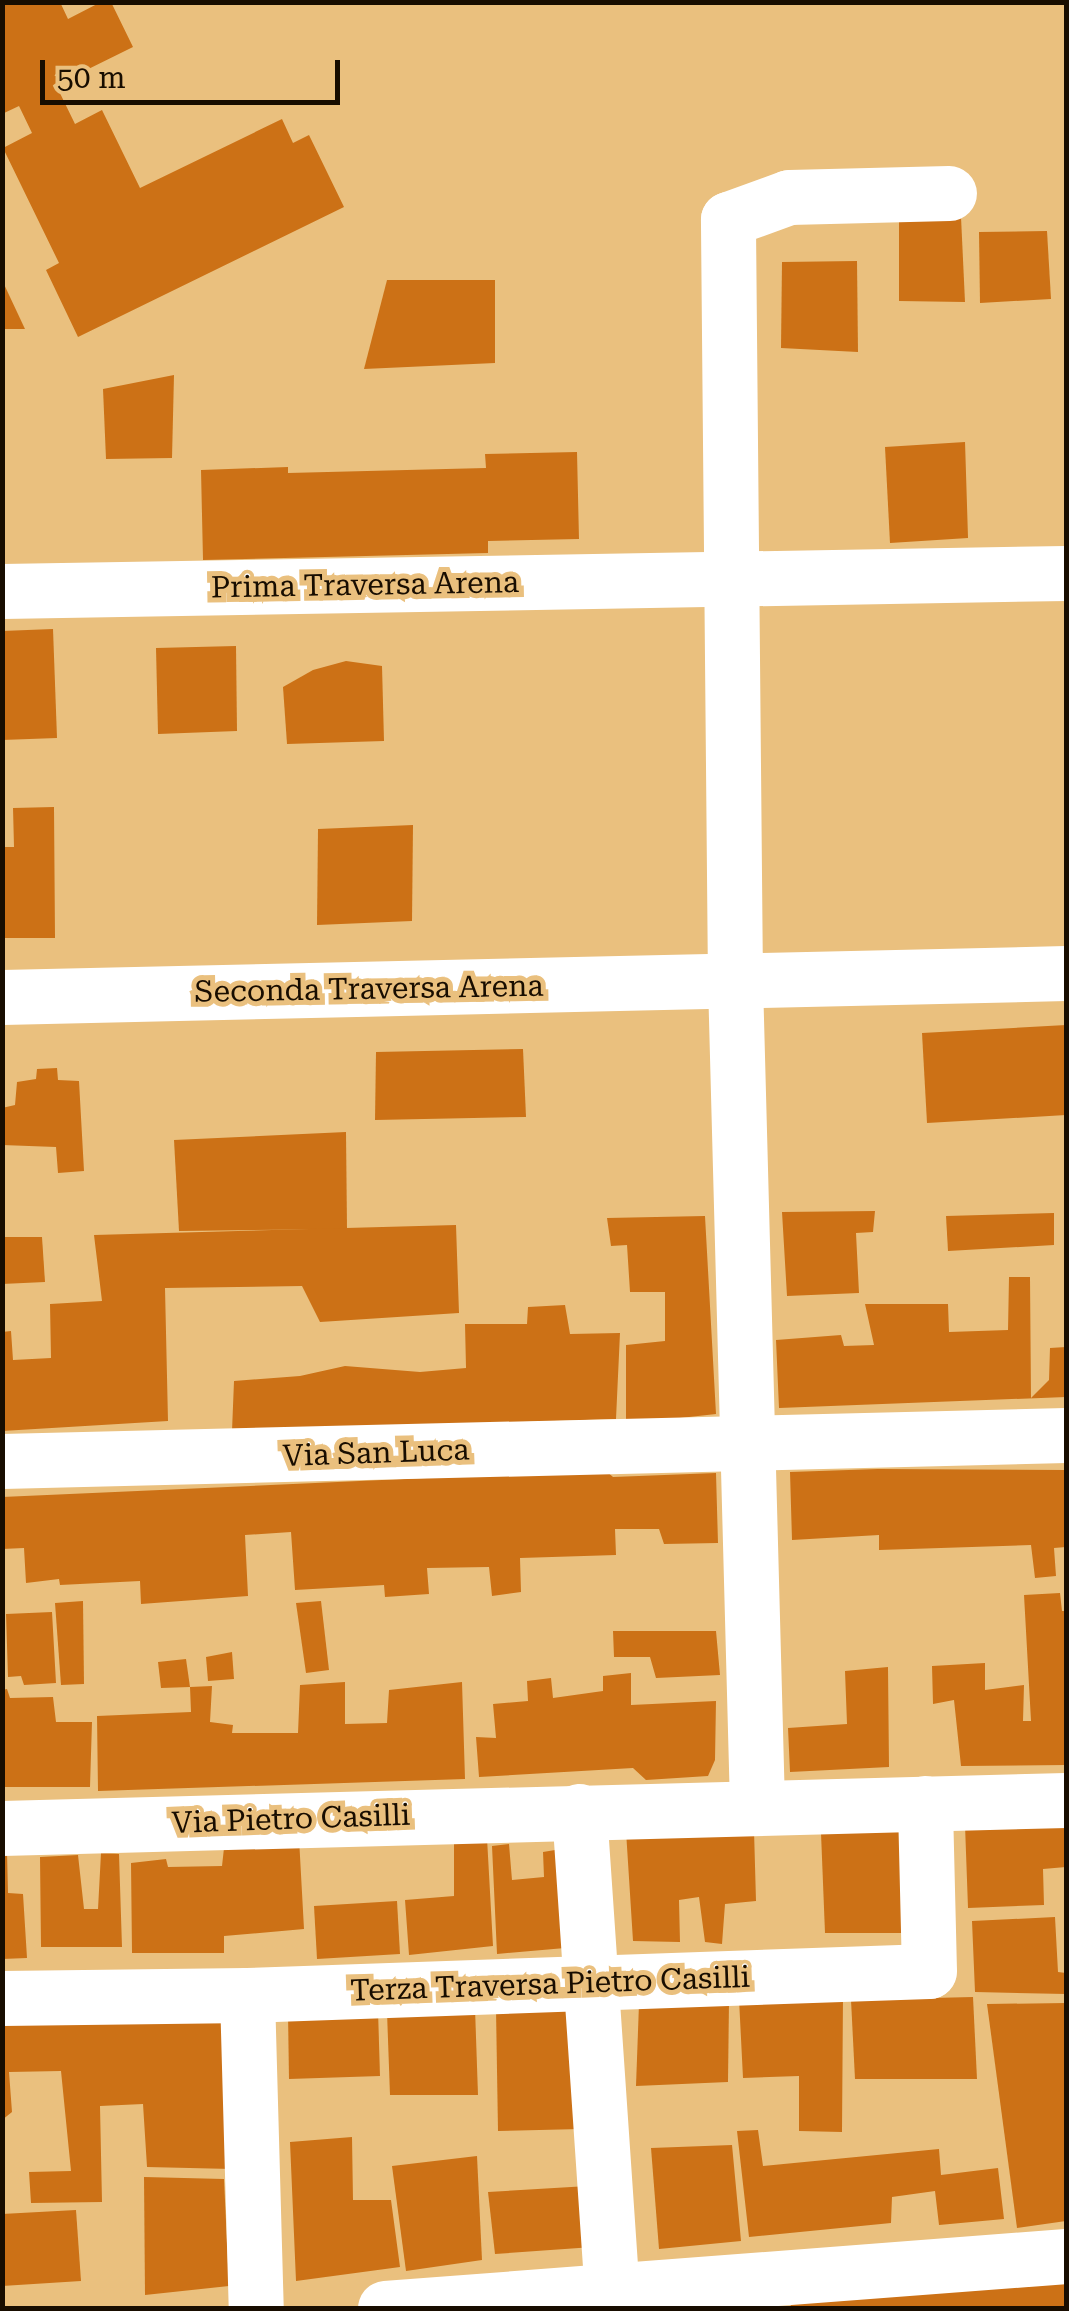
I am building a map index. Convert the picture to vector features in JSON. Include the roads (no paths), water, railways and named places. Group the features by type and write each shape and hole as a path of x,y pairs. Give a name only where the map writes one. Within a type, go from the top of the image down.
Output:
{"street":[{"path":"757,1806 735,982 728,578 728,219 789,197 949,193"},
{"name":"Prima Traversa Arena","path":"2,592 1066,572"},
{"name":"Seconda Traversa Arena","path":"2,997 1066,973"},
{"name":"Via San Luca","path":"2,1461 1066,1435"},
{"name":"Via Pietro Casilli","path":"2,1828 1066,1800"},
{"name":"Terza Traversa Pietro Casilli","path":"2,1998 247,1995 929,1971 926,1803"},
{"path":"579,1811 612,2291"},
{"path":"247,1995 256,2308"},
{"path":"385,2308 1066,2256"}]}
